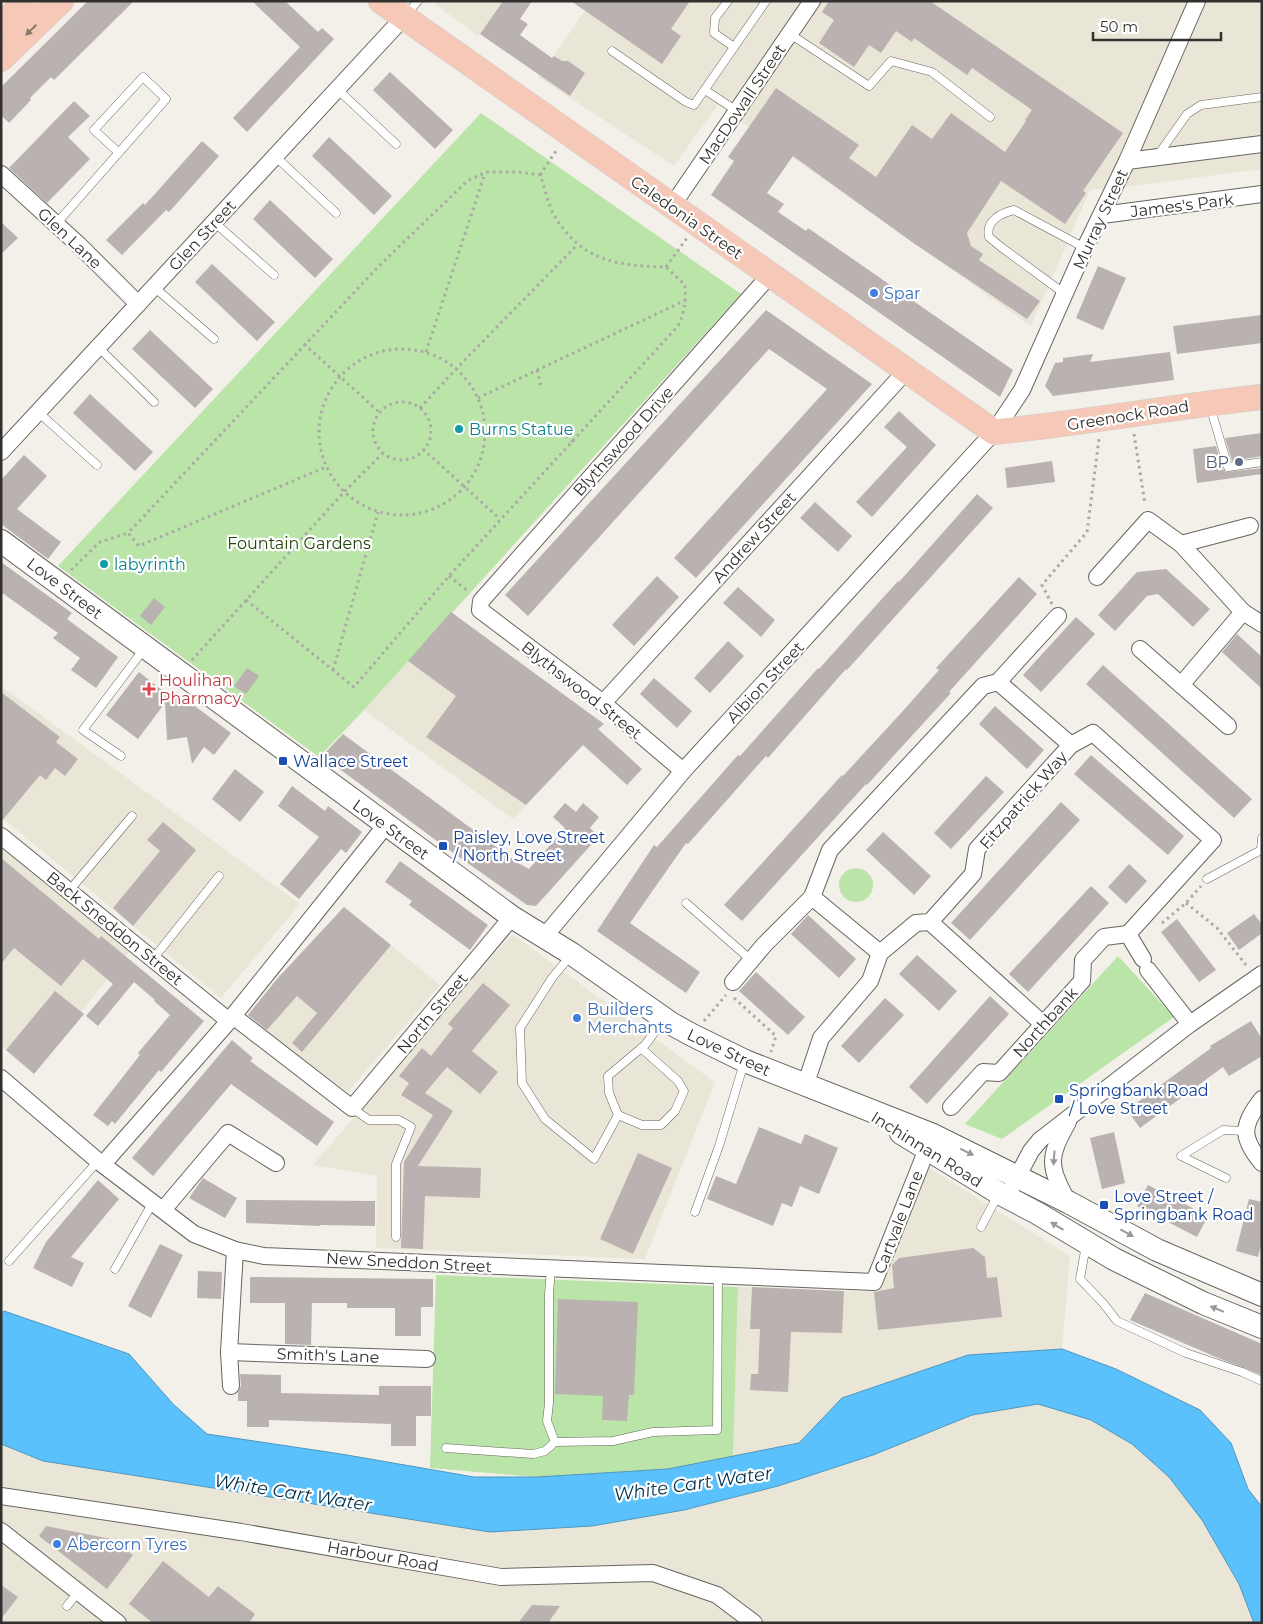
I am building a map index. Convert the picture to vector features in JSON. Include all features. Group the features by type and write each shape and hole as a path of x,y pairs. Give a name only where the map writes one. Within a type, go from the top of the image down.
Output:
{"main road":[{"path":"1,26 26,1"},
{"path":"1,59 61,1"},
{"name":"Caledonia Street","path":"381,1 411,9 567,132 994,432"},
{"name":"Greenock Road","path":"994,432 1262,397"}],"street":[{"name":"MacDowall Street","path":"672,206 812,1"},
{"name":"Murray Street","path":"994,432 1022,390 1085,248 1127,161 1196,1"},
{"name":"Glen Street","path":"1,452 411,9"},
{"path":"1127,161 1262,144"},
{"name":"Glen Lane","path":"1,174 56,224 138,304"},
{"name":"James's Park","path":"1102,215 1262,194"},
{"name":"Blythswood Drive","path":"481,605 770,275"},
{"name":"Andrew Street","path":"603,703 906,371"},
{"name":"Albion Street","path":"544,937 683,771 994,432"},
{"path":"1097,577 1148,520 1181,544 1244,612 1262,624"},
{"path":"1181,544 1250,526"},
{"name":"Love Street","path":"1,541 512,917 572,954 665,1019 692,1036 754,1065 857,1106"},
{"name":"Blythswood Street","path":"481,605 603,703 683,771"},
{"path":"1181,685 1244,612"},
{"path":"733,982 751,960 812,897 830,850 983,686 998,682 1058,616"},
{"path":"1140,649 1228,726"},
{"path":"998,682 1071,745"},
{"name":"Fitzpatrick Way","path":"880,953 916,923 930,922 973,874 977,849 1071,745 1092,733 1213,840 1139,952"},
{"path":"101,1162 231,1019 386,826"},
{"name":"Back Sneddon Street","path":"1,836 153,959 352,1108"},
{"path":"806,1086 821,1038 870,981 880,953 812,897"},
{"name":"North Street","path":"352,1108 512,917"},
{"path":"930,922 1043,1024"},
{"name":"Northbank","path":"951,1107 983,1072 999,1073 1082,981 1083,960 1104,938 1139,952"},
{"path":"1139,952 1190,1024"},
{"path":"1003,1196 1040,1140 1190,1024 1259,976"},
{"name":"New Sneddon Street","path":"1,1078 101,1162 194,1234 236,1250 264,1256 874,1282"},
{"path":"1262,1099 1251,1113 1245,1130 1250,1149 1262,1163"},
{"name":"Inchinnan Road","path":"857,1106 929,1142 1017,1176 1157,1250 1262,1295"},
{"path":"1068,1202 1054,1172 1052,1156 1072,1115"},
{"path":"158,1206 228,1133 276,1163"},
{"name":"Inchinnan Road","path":"929,1142 1003,1196 1037,1213 1087,1244 1203,1303 1262,1327"},
{"name":"Cartvale Lane","path":"874,1282 929,1142"},
{"path":"231,1386 228,1352 236,1250"},
{"name":"Smith's Lane","path":"228,1352 427,1359"},
{"name":"Harbour Road","path":"1,1496 241,1532 501,1577 654,1573 718,1595 754,1623"},
{"path":"1,1531 118,1623"}],"lane":[{"path":"728,1 715,18 714,33 734,47"},
{"path":"612,51 686,102 694,105 766,1"},
{"path":"790,34 869,86 891,61 932,72 990,117"},
{"path":"56,224 166,99 143,77 94,130 118,152"},
{"path":"337,89 396,144"},
{"path":"705,90 737,111"},
{"path":"1157,157 1187,114 1194,109 1201,105 1262,97"},
{"path":"276,156 336,213"},
{"path":"1065,294 1001,247 990,236 989,227 998,215 1014,210 1085,248"},
{"path":"214,222 274,275"},
{"path":"154,287 214,339"},
{"path":"98,347 154,402"},
{"path":"1209,403 1228,467 1262,462"},
{"path":"38,412 97,465"},
{"path":"121,756 83,730 145,648"},
{"path":"69,891 132,816"},
{"path":"1207,879 1261,850 1262,838"},
{"path":"153,959 219,876"},
{"path":"686,903 751,960"},
{"path":"572,954 552,978 520,1028 522,1083 545,1119 594,1159 618,1115 610,1092 608,1076 645,1045 665,1019"},
{"path":"618,1115 642,1125 661,1125 675,1111 684,1091 678,1081 641,1048"},
{"path":"695,1212 719,1146 754,1065"},
{"path":"352,1108 369,1120 399,1120 411,1127 396,1164 396,1237"},
{"path":"1226,1178 1181,1156 1224,1130 1245,1130"},
{"path":"9,1261 101,1162"},
{"path":"981,1227 1003,1196"},
{"path":"115,1268 158,1206"},
{"path":"1087,1244 1080,1279 1117,1321 1186,1353 1242,1372 1262,1381"},
{"path":"551,1268 549,1294 549,1403 547,1421 555,1442"},
{"path":"446,1448 532,1454 545,1451 555,1442 613,1441 653,1432 717,1430 718,1276"},
{"path":"67,1606 78,1592"}],"path":[{"path":"540,175 567,132"},
{"path":"58,583 100,542 128,533 378,267 467,181 486,172 518,172 540,175"},
{"path":"426,352 486,172"},
{"path":"246,600 354,687 500,519 678,326 685,311 685,285 666,267 636,267 608,261 577,245 554,215 540,175"},
{"path":"666,267 697,224"},
{"path":"420,408 577,245"},
{"path":"478,398 686,300"},
{"path":"304,344 379,412"},
{"path":"394,349 426,352 438,357 456,369 470,384 478,398 483,413 485,444 475,473 465,488 455,497 441,506 426,512 394,516 378,512 358,503 344,492 332,478 321,452 319,421 330,391 350,367 378,352 394,349"},
{"path":"537,370 542,386"},
{"path":"401,402 410,403 420,408 430,422 431,431 429,440 418,455 401,460 383,453 374,440 372,431 379,412 392,403 401,402"},
{"path":"1130,415 1148,520"},
{"path":"1058,616 1042,585 1087,532 1101,419"},
{"path":"562,431 573,442"},
{"path":"423,449 500,519"},
{"path":"180,674 344,492 383,453"},
{"path":"128,533 139,546 326,467"},
{"path":"332,670 378,512"},
{"path":"449,576 481,605"},
{"path":"1139,952 1207,879"},
{"path":"1186,903 1217,928 1259,976"},
{"path":"692,1036 728,992 776,1036 754,1065"}],"shaded area":[{"path":"437,1 503,1 478,36 435,4"},
{"path":"571,1 1262,1 1262,169 1090,190 1031,326 718,105 674,166 538,77 585,11"},
{"path":"452,613 602,723 513,819 364,710"},
{"path":"1,686 300,904 221,998 1,817"},
{"path":"1,847 130,951 33,1071 1,1045"},
{"path":"344,907 440,985 348,1092 246,1017 277,979"},
{"path":"512,934 715,1082 645,1259 376,1248 377,1176 313,1165"},
{"path":"928,1167 1070,1256 1062,1349 967,1355 842,1398 799,1443 733,1456 738,1287 872,1292"},
{"path":"1038,1404 1091,1420 1132,1444 1169,1477 1202,1520 1239,1584 1254,1623 1,1623 1,1444 43,1461 490,1532 592,1526 684,1510 778,1486 873,1455 972,1415"}],"green space":[{"name":"Fountain Gardens","path":"481,113 741,294 364,710 319,757 58,566"},
{"path":"856,868 863,869 868,873 872,878 872,892 868,897 863,901 856,902 849,901 844,897 840,892 839,885 840,878 844,873 849,869"},
{"path":"1118,956 1174,1017 1002,1139 965,1124"},
{"path":"436,1275 738,1287 733,1456 668,1469 537,1477 430,1468"}],"water":[{"name":"White Cart Water","path":"4,1311 129,1354 173,1404 207,1434 341,1454 474,1477 537,1477 668,1469 799,1443 842,1398 968,1355 1062,1349 1116,1369 1200,1410 1231,1443 1248,1489 1262,1507 1262,1623 1254,1623 1239,1584 1202,1520 1169,1477 1132,1444 1091,1420 1038,1404 972,1415 873,1455 778,1486 684,1510 592,1526 490,1532 43,1461 1,1444 1,1313"}],"building":[{"path":"88,1 134,1 54,80 51,77 9,123 1,115 1,87"},
{"path":"252,1 285,1 318,32 322,28 334,39 247,132 233,118 300,47"},
{"path":"503,1 532,1 520,19 528,24 520,35 552,58 554,56 562,61 568,61 585,73 570,96 480,34"},
{"path":"571,1 690,1 671,29 681,36 662,64"},
{"path":"829,1 930,1 1123,133 1083,191 1086,193 1065,224 1001,181 967,233 971,246 983,254 979,260 1040,301 1027,319 912,242 793,156 767,193 784,204 778,212 806,231 808,228 1013,370 1000,397 711,195 734,161 728,157 776,88 859,145 849,158 876,177 912,125 932,139 951,113 1005,152 1026,121 1032,110 972,68 967,75 914,38 912,42 896,31 881,53 869,45 854,67 819,43 834,20 822,12"},
{"path":"390,72 453,130 435,149 373,90"},
{"path":"74,101 90,116 68,137 90,159 47,203 9,168"},
{"path":"329,137 392,196 374,215 312,156"},
{"path":"202,141 219,156 169,212 166,210 122,255 106,240 143,203 145,205"},
{"path":"270,200 333,259 315,278 253,219"},
{"path":"1,222 18,238 1,254"},
{"path":"212,264 275,322 257,341 195,282"},
{"path":"1098,266 1126,278 1103,330 1076,318"},
{"path":"766,310 872,384 696,578 674,558 827,389 769,349 528,616 505,595"},
{"path":"1262,315 1262,343 1177,354 1173,326"},
{"path":"150,330 213,389 195,408 132,349"},
{"path":"1170,352 1174,380 1053,396 1045,386 1055,363 1063,362 1063,358 1093,354 1090,362"},
{"path":"90,394 153,452 135,471 73,413"},
{"path":"899,411 936,445 872,517 856,502 907,447 884,427"},
{"path":"1262,433 1262,456 1232,461 1225,438"},
{"path":"1216,446 1223,469 1226,472 1262,468 1262,474 1197,483 1193,449"},
{"path":"24,455 47,476 17,509 61,542 48,559 1,524 1,480"},
{"path":"1052,461 1055,482 1007,488 1005,468"},
{"path":"977,494 993,508 846,669 768,758 766,756 688,844 686,843 630,923 700,972 686,993 597,931 654,845 657,847 738,755 740,756"},
{"path":"815,502 852,536 838,552 800,518"},
{"path":"1,562 72,613 67,619 118,657 96,688 71,670 80,658 53,638 58,633 1,592"},
{"path":"1166,569 1210,609 1193,627 1158,594 1147,596 1115,631 1098,615 1137,572"},
{"path":"657,576 679,597 634,646 612,625"},
{"path":"1019,577 1037,594 949,692 951,693 742,921 724,905 902,712 939,670 936,668"},
{"path":"738,587 775,620 761,637 723,603"},
{"path":"154,598 165,607 151,625 140,616"},
{"path":"451,612 604,724 598,729 642,769 627,785 583,745 526,805 426,737 456,696 408,661"},
{"path":"1076,617 1095,634 1041,692 1023,675"},
{"path":"1237,634 1262,657 1262,689 1222,652"},
{"path":"728,641 744,656 710,693 694,678"},
{"path":"1103,665 1252,799 1234,818 1086,684"},
{"path":"247,668 259,676 246,694 234,686"},
{"path":"139,672 172,698 176,692 231,733 214,755 204,747 192,764 187,737 167,740 165,703 138,739 106,715"},
{"path":"654,678 692,711 677,728 640,694"},
{"path":"1,692 60,737 56,742 78,759 65,776 55,768 46,780 40,775 1,822"},
{"path":"995,706 1044,750 1027,769 979,724"},
{"path":"343,734 518,863 529,869 565,828 553,817 565,803 576,812 583,803 599,817 590,828 599,836 536,906 527,905 322,756"},
{"path":"1091,755 1184,836 1168,855 1074,774"},
{"path":"235,769 264,792 240,822 212,799"},
{"path":"986,776 1004,792 951,849 934,833"},
{"path":"292,786 325,811 328,806 362,832 346,853 341,849 299,899 280,884 319,837 278,806"},
{"path":"1061,802 1080,820 970,940 951,923"},
{"path":"163,822 196,850 133,926 113,908 160,851 147,840"},
{"path":"883,832 931,876 914,895 866,850"},
{"path":"1,858 99,939 101,936 204,1021 161,1072 159,1070 115,1124 112,1121 108,1126 93,1115 140,1055 138,1053 170,1015 134,982 98,1026 86,1016 113,984 83,959 61,986 14,948 1,964"},
{"path":"400,861 488,925 470,950 409,905 412,901 385,882"},
{"path":"1129,864 1147,881 1126,904 1108,887"},
{"path":"1091,886 1109,903 1028,992 1009,974"},
{"path":"344,907 391,945 302,1052 292,1043 317,1013 297,996 267,1030 248,1015 277,979"},
{"path":"1254,914 1262,925 1262,933 1239,950 1227,933"},
{"path":"808,915 856,959 839,978 791,934"},
{"path":"1177,919 1216,970 1199,982 1161,932"},
{"path":"917,955 957,991 939,1011 899,974"},
{"path":"756,972 805,1017 788,1035 739,991"},
{"path":"483,983 510,1005 472,1051 498,1072 480,1094 447,1067 425,1093 453,1111 418,1166 481,1168 480,1198 425,1196 423,1249 401,1248 404,1162 433,1115 401,1095 409,1083 399,1076 422,1048 431,1056 453,1028 448,1024"},
{"path":"55,991 84,1014 34,1074 6,1050"},
{"path":"990,996 1009,1014 927,1104 909,1087"},
{"path":"885,998 904,1015 859,1063 841,1046"},
{"path":"1251,1021 1262,1039 1262,1056 1229,1076 1223,1067 1140,1128 1127,1110 1211,1048 1210,1046"},
{"path":"232,1040 253,1058 250,1061 334,1122 317,1146 231,1084 153,1176 132,1158"},
{"path":"759,1127 801,1144 805,1134 838,1148 819,1194 800,1186 792,1207 782,1203 773,1226 707,1199 716,1176 736,1184"},
{"path":"1114,1132 1125,1183 1102,1189 1090,1138"},
{"path":"638,1153 672,1168 633,1254 600,1239"},
{"path":"203,1178 237,1198 225,1218 189,1198"},
{"path":"98,1180 119,1199 71,1257 84,1263 72,1287 33,1268 46,1242"},
{"path":"1148,1185 1208,1216 1197,1237 1137,1206"},
{"path":"1249,1199 1262,1202 1262,1241 1258,1257 1236,1251"},
{"path":"246,1200 375,1201 375,1226 246,1223"},
{"path":"160,1244 183,1255 151,1318 128,1306"},
{"path":"973,1248 985,1257 987,1278 997,1277 1002,1317 878,1330 874,1292 894,1288 892,1265 899,1258"},
{"path":"198,1271 222,1272 221,1299 197,1298"},
{"path":"250,1277 433,1279 433,1307 421,1307 421,1336 395,1336 395,1308 347,1308 347,1303 312,1303 311,1345 285,1344 285,1303 250,1303"},
{"path":"752,1287 844,1291 842,1333 791,1332 788,1392 750,1390 751,1374 758,1374 760,1329 750,1329"},
{"path":"1145,1293 1262,1344 1262,1375 1130,1320"},
{"path":"558,1299 638,1302 634,1395 629,1395 627,1421 602,1420 603,1396 555,1394"},
{"path":"240,1374 281,1375 281,1393 379,1395 379,1386 431,1386 431,1416 416,1416 416,1446 391,1446 391,1424 269,1420 269,1427 247,1427 247,1401 238,1401 238,1392 241,1386"},
{"path":"46,1526 111,1539 133,1555 107,1589 39,1536"},
{"path":"163,1561 209,1597 218,1586 255,1614 249,1623 153,1623 129,1604"},
{"path":"1,1585 18,1597 1,1619"},
{"path":"532,1605 560,1606 548,1623 518,1623"}],"place":[{"name":"Spar","path":"874,293"},
{"name":"Burns Statue","path":"459,429"},
{"name":"BP","path":"1239,462"},
{"name":"labyrinth","path":"104,564"},
{"name":"Houlihan Pharmacy","path":"149,689"},
{"name":"Wallace Street","path":"283,761"},
{"name":"Paisley, Love Street / North Street","path":"443,846"},
{"name":"Builders Merchants","path":"577,1018"},
{"name":"Springbank Road / Love Street","path":"1059,1099"},
{"name":"Love Street / Springbank Road","path":"1104,1205"},
{"name":"Abercorn Tyres","path":"57,1544"}]}
